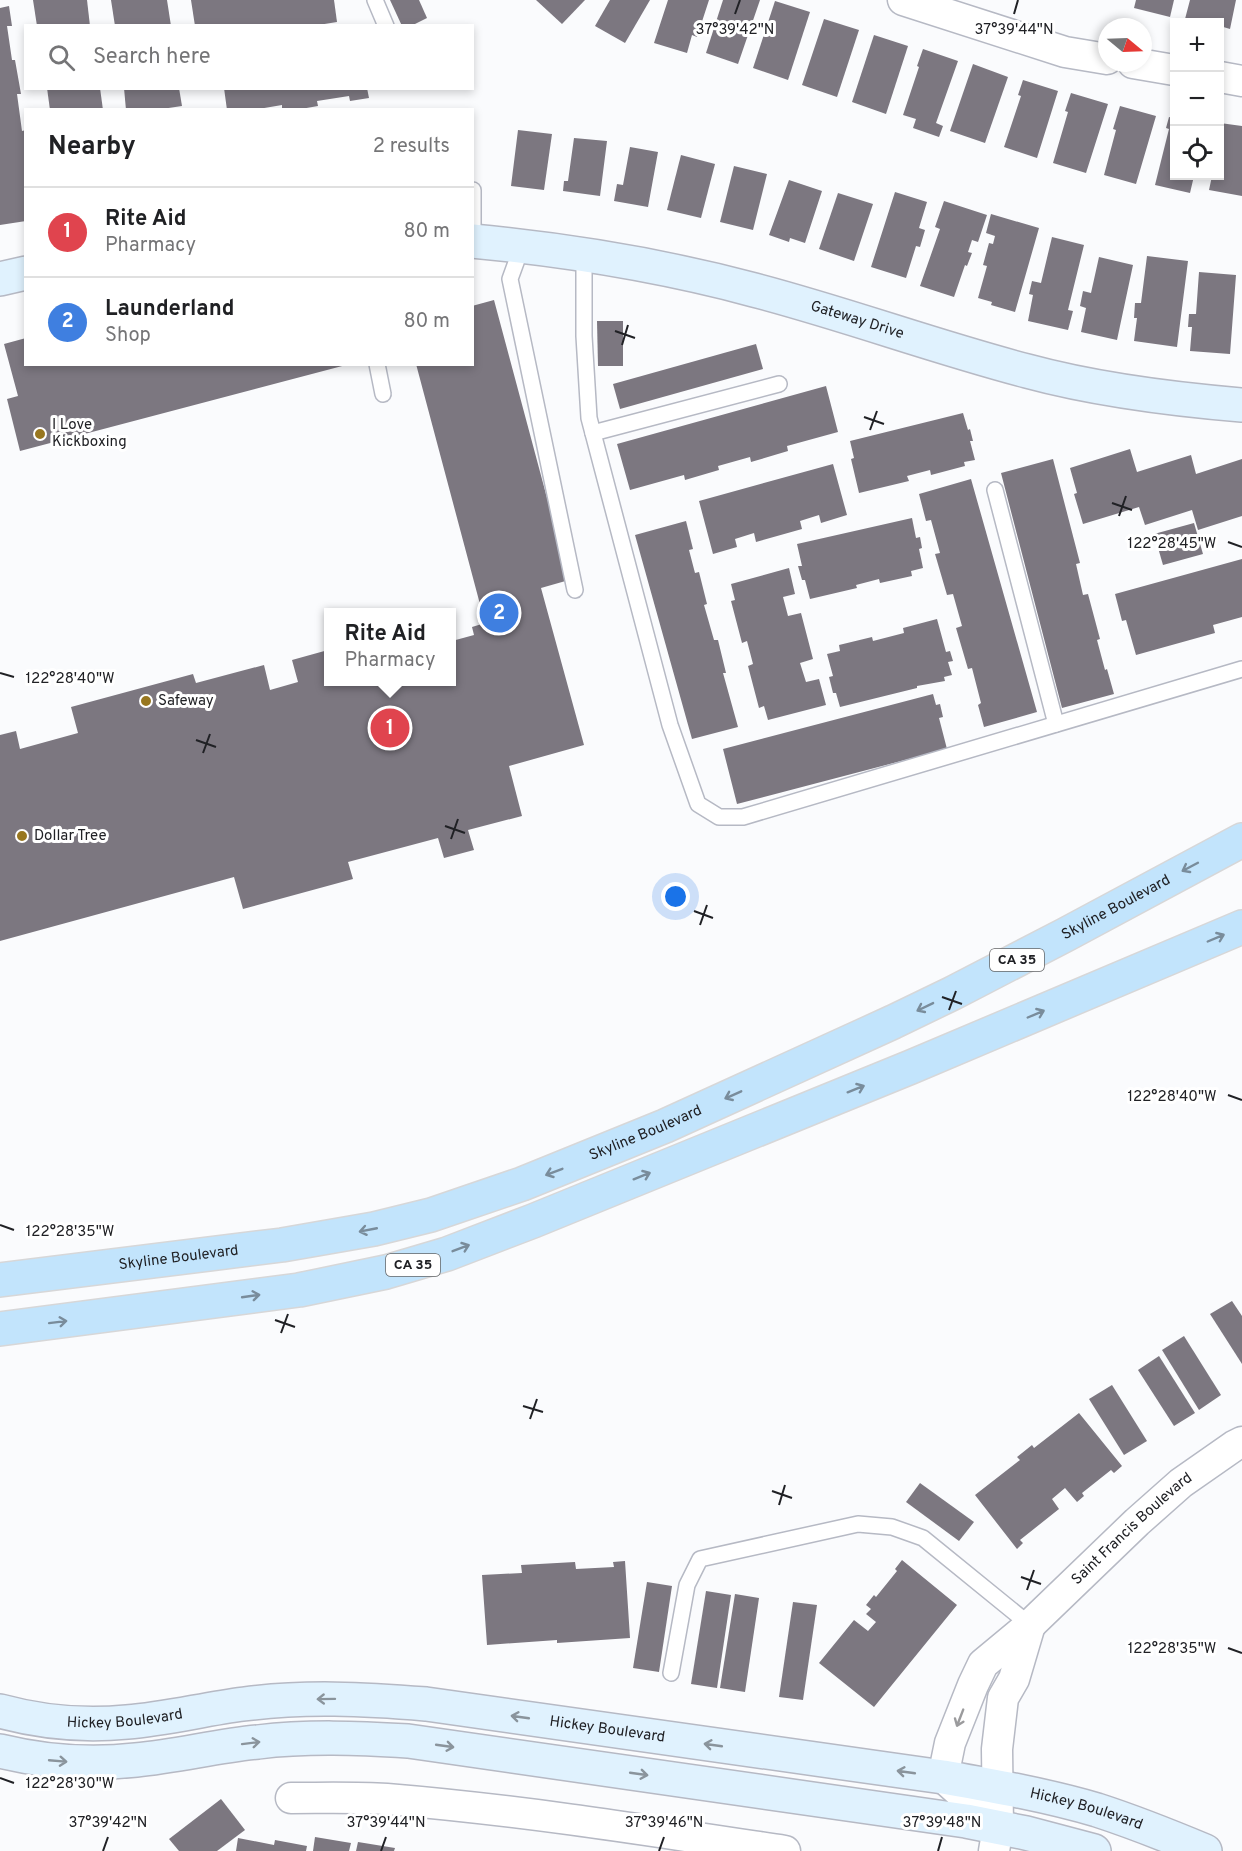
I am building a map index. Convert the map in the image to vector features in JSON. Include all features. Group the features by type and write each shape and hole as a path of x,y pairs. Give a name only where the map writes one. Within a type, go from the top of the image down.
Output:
{"main road":[{"name":"Gateway Drive","path":"474,241 584,254 663,268 754,290 1029,372 1090,385 1242,405"},
{"path":"0,279 24,273"},
{"name":"Skyline Boulevard","path":"0,1280 250,1249 364,1231 431,1215 522,1184 665,1126 913,1012 1065,935 1242,840"},
{"name":"CA 35","path":"0,1329 299,1290 354,1279 437,1257 533,1221 900,1071 1242,927"},
{"name":"Hickey Boulevard","path":"0,1711 35,1718 98,1724 137,1721 273,1701 334,1699 394,1701 455,1708 943,1777 998,1787 1095,1810 1205,1851"},
{"path":"0,1751 45,1759 106,1762 147,1759 288,1739 348,1738 408,1741 933,1816 996,1839 1059,1841 1094,1851"}],"street":[{"path":"903,0 1065,52 1098,58"},
{"path":"1152,66 1170,69"},
{"path":"1224,78 1242,81"},
{"name":"Saint Francis Boulevard","path":"943,1777 950,1743 983,1664 1030,1625 1181,1483 1242,1442"},
{"name":"Saint Francis Boulevard","path":"996,1839 997,1749 1004,1698 1014,1679 1030,1625"},
{"path":"943,1777 996,1839"},
{"path":"291,1798 384,1799 432,1804 556,1818 785,1851"}],"lane":[{"path":"375,0 385,24"},
{"path":"522,246 510,279 575,590"},
{"path":"584,254 584,336 589,418 670,725 698,804 719,817 742,817 1242,669"},
{"path":"377,366 383,394"},
{"path":"593,433 779,384"},
{"path":"995,490 1056,724"},
{"path":"671,1673 687,1585 700,1560 858,1524 892,1527 923,1538 1030,1625"}],"building":[{"path":"33,0 87,0 90,24 37,24"},
{"path":"111,0 167,0 171,24 115,24"},
{"path":"191,0 334,0 337,22 324,24 195,24"},
{"path":"390,0 419,0 427,18 415,24 401,24"},
{"path":"536,0 585,0 562,24"},
{"path":"610,0 650,0 625,43 595,26"},
{"path":"668,0 709,0 697,37 692,35 687,53 654,43"},
{"path":"723,0 760,0 738,64 706,53"},
{"path":"1136,0 1174,0 1170,17 1134,8"},
{"path":"1190,0 1236,0 1230,29 1224,27 1224,18 1185,18"},
{"path":"775,1 810,12 788,80 753,68"},
{"path":"9,6 12,26 7,26 12,60 15,60 21,94 17,94 22,131 24,130 24,221 0,225 0,8"},
{"path":"824,19 859,30 837,97 802,85"},
{"path":"874,35 908,46 886,114 852,102"},
{"path":"923,49 958,61 936,123 943,126 939,137 913,128 916,119 903,115"},
{"path":"973,64 1008,77 985,143 950,131"},
{"path":"1023,80 1058,91 1037,158 1004,147 1021,96 1018,95"},
{"path":"47,90 100,90 103,108 50,108"},
{"path":"124,90 179,90 182,106 126,108"},
{"path":"224,90 367,90 369,98 350,101 349,96 317,101 318,106 306,108 282,108 282,105 265,108 227,108"},
{"path":"1071,93 1108,104 1086,173 1053,163 1068,112 1065,111"},
{"path":"1120,106 1156,116 1136,184 1104,175"},
{"path":"1170,117 1170,180 1193,180 1190,193 1155,185 1169,129 1166,128"},
{"path":"1224,124 1242,126 1242,196 1209,190 1211,180 1224,180"},
{"path":"518,130 552,134 544,190 511,186"},
{"path":"574,138 607,141 600,196 563,191 564,181 568,181"},
{"path":"630,147 658,152 648,207 614,201 617,184 623,185"},
{"path":"681,155 715,164 701,218 667,210"},
{"path":"734,166 767,174 753,230 720,222"},
{"path":"789,180 822,191 805,243 790,238 789,242 769,235"},
{"path":"895,192 927,202 919,228 925,230 920,247 916,246 906,278 871,267"},
{"path":"838,193 873,204 854,261 819,249"},
{"path":"944,201 987,215 978,242 972,240 968,252 972,253 967,266 965,265 954,297 920,286 940,229 935,227"},
{"path":"991,214 1039,228 1015,312 991,305 992,302 978,298 987,266 983,265 989,243 993,244 995,236 986,233"},
{"path":"1052,237 1084,245 1068,310 1073,311 1068,330 1028,321 1033,295 1029,294 1032,281 1041,283"},
{"path":"1147,256 1188,261 1177,347 1134,341 1137,318 1134,318 1135,303 1141,303"},
{"path":"1099,257 1133,265 1117,340 1081,332 1086,308 1080,306 1083,291 1091,293"},
{"path":"1199,272 1236,275 1230,354 1190,351 1192,327 1188,327 1189,314 1196,314"},
{"path":"494,300 569,580 541,588 584,745 509,766 522,816 468,830 474,850 444,858 438,838 348,862 353,879 243,909 234,877 0,941 0,735 16,731 20,749 78,733 71,707 193,674 196,683 264,665 270,690 298,682 292,660 324,651 324,686 456,686 456,640 474,635 472,627 485,623 417,366 474,366 474,305"},
{"path":"597,321 623,321 623,366 598,366"},
{"path":"24,339 24,366 342,366 20,451 7,399 18,396 4,344"},
{"path":"756,344 763,369 620,409 613,384"},
{"path":"826,386 838,432 787,446 788,451 751,462 750,457 718,466 719,470 685,480 684,475 630,490 617,444"},
{"path":"963,413 968,430 970,429 973,441 970,441 975,460 964,462 965,466 931,475 930,470 907,476 909,481 859,493 851,459 854,458 850,441"},
{"path":"1130,449 1137,472 1191,455 1196,474 1242,459 1242,516 1198,530 1192,510 1145,525 1139,507 1083,524 1074,494 1077,493 1070,468"},
{"path":"1053,459 1080,563 1076,564 1083,595 1088,594 1100,639 1097,640 1114,694 1062,708 1001,473"},
{"path":"833,464 847,515 821,523 819,515 800,521 802,529 756,542 754,533 735,539 737,547 713,554 699,501"},
{"path":"971,479 1037,712 984,727 978,705 981,703 972,668 968,669 956,628 962,626 953,594 947,595 935,554 940,553 931,520 926,521 919,494"},
{"path":"912,518 916,538 920,537 922,548 919,549 923,568 911,571 912,576 880,583 879,579 856,585 857,588 810,599 798,566 802,566 797,544"},
{"path":"686,521 693,549 689,550 695,573 699,572 707,604 704,605 714,640 718,640 726,673 723,673 738,727 692,739 635,535"},
{"path":"1194,523 1203,554 1163,565 1154,534"},
{"path":"1242,559 1242,617 1213,625 1215,633 1136,655 1126,620 1122,621 1115,594"},
{"path":"789,568 795,594 783,597 788,616 801,613 813,659 800,663 806,682 819,679 826,705 768,720 764,706 759,708 748,666 753,664 747,641 742,643 731,601 735,600 731,584"},
{"path":"937,619 946,652 950,651 953,661 948,662 952,675 944,677 945,681 917,686 917,688 840,707 829,677 833,676 827,654 840,651 839,645 872,637 873,641 904,633 903,628"},
{"path":"933,694 936,705 940,704 943,717 939,718 947,749 737,804 723,749"},
{"path":"1232,1301 1242,1316 1242,1364 1210,1314"},
{"path":"1184,1336 1221,1395 1199,1410 1162,1350"},
{"path":"1159,1356 1195,1413 1174,1426 1138,1370"},
{"path":"1112,1385 1147,1441 1124,1455 1089,1399"},
{"path":"1079,1413 1122,1466 1114,1473 1111,1470 1082,1493 1084,1496 1077,1502 1065,1488 1052,1499 1059,1509 1020,1540 1023,1543 1017,1549 975,1495 1020,1460 1017,1457 1032,1445 1034,1448"},
{"path":"920,1483 974,1522 959,1541 906,1502"},
{"path":"902,1560 957,1605 874,1707 819,1663 854,1620 868,1631 876,1622 866,1614 871,1609 866,1605 874,1595 876,1597 897,1571 895,1569"},
{"path":"625,1561 630,1638 487,1645 482,1575 522,1573 521,1565 575,1562 576,1569 614,1567 613,1562"},
{"path":"647,1582 672,1586 659,1672 633,1668"},
{"path":"706,1591 731,1595 717,1688 691,1684"},
{"path":"735,1594 759,1598 745,1692 720,1688"},
{"path":"793,1602 817,1605 803,1700 779,1697"},
{"path":"221,1799 245,1830 217,1851 179,1851 169,1839"},
{"path":"315,1837 351,1843 349,1851 313,1851"},
{"path":"238,1838 274,1845 275,1840 307,1846 306,1851 236,1851"},
{"path":"358,1842 395,1848 394,1851 356,1851"}],"place":[{"name":"I Love Kickboxing","path":"40,434"},
{"name":"Launderland","path":"499,613"},
{"name":"Safeway","path":"146,701"},
{"name":"Rite Aid","path":"390,728"},
{"name":"Dollar Tree","path":"22,836"}]}
